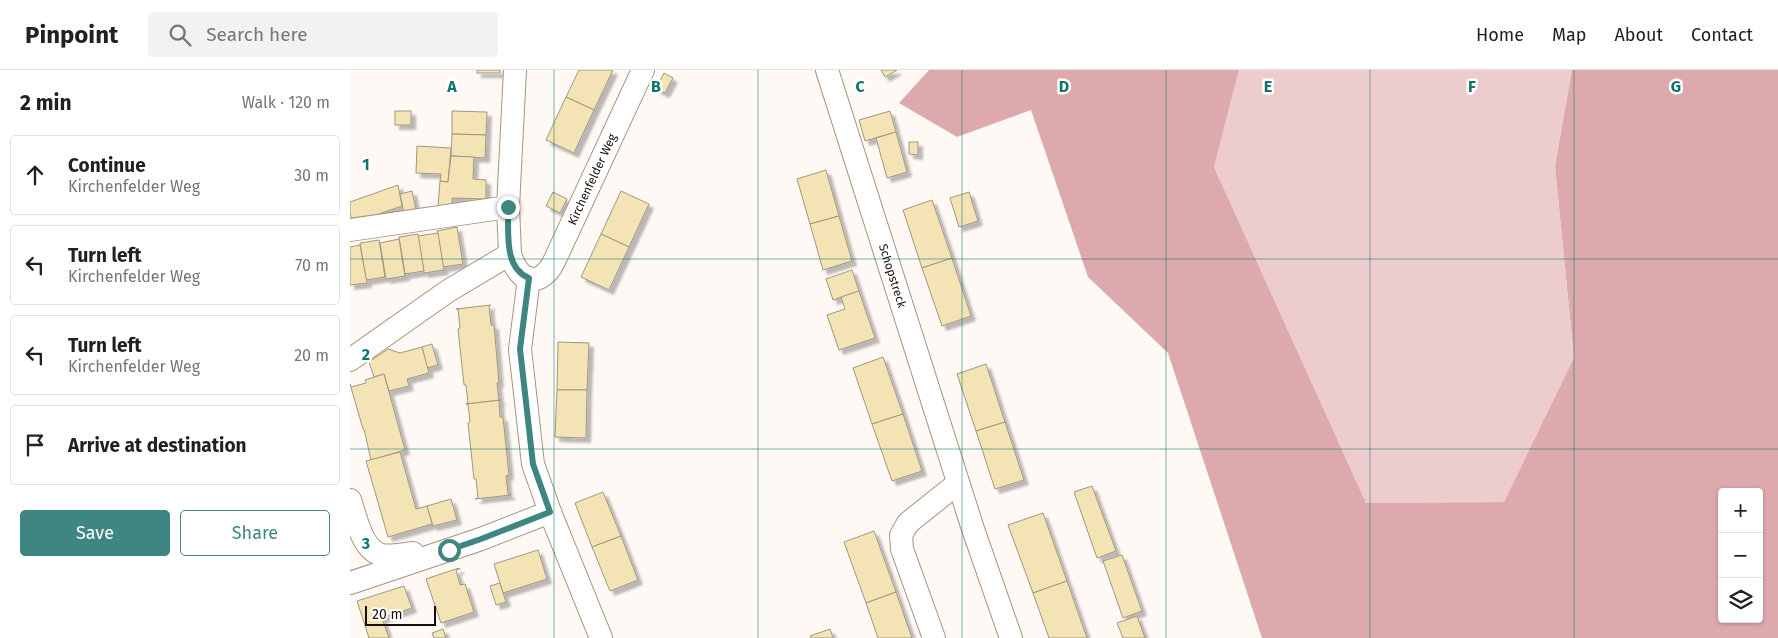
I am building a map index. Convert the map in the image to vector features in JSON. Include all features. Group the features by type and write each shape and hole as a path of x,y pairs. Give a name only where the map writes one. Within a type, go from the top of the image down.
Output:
{"street":[{"path":"515,70 508,207 510,254 520,275 529,278 520,349 533,464 550,512 601,638"},
{"name":"Kirchenfelder Weg","path":"529,278 539,278 547,272 552,264 643,70"},
{"name":"Schopstreck","path":"827,70 958,483 1011,638"},
{"path":"350,230 508,207"},
{"path":"350,360 448,291 510,254"},
{"path":"934,638 902,549 901,535 908,523 958,483"},
{"path":"350,500 367,546 374,552 390,556 449,550"},
{"path":"350,583 481,539 550,512"}],"shaded area":[{"path":"929,70 1239,70 1214,167 1366,503 1504,502 1574,358 1555,166 1572,70 1778,70 1778,638 1262,638 1168,353 1088,277 1031,110 957,137 899,103"},
{"path":"1239,70 1572,70 1555,166 1574,359 1504,502 1366,503 1214,167"}],"building":[{"path":"477,70 500,70 500,73 477,73"},
{"path":"579,70 613,70 594,110 566,97"},
{"path":"881,70 897,70 885,77"},
{"path":"664,73 673,78 665,93 656,89"},
{"path":"566,97 594,110 574,153 546,140"},
{"path":"395,111 411,111 411,125 395,125"},
{"path":"452,111 487,112 486,135 452,134"},
{"path":"890,111 896,132 865,141 859,120"},
{"path":"896,132 907,172 887,178 876,138"},
{"path":"452,134 486,135 485,158 451,156"},
{"path":"909,142 918,142 918,155 909,154"},
{"path":"417,146 451,148 448,182 440,181 441,174 416,173"},
{"path":"451,156 474,157 473,179 486,180 486,199 452,198 452,205 438,206 440,181 448,182"},
{"path":"826,170 839,216 810,224 797,179"},
{"path":"398,185 402,206 353,223 350,214 350,202"},
{"path":"412,191 416,210 404,213 400,194"},
{"path":"621,191 649,204 629,247 601,234"},
{"path":"553,192 567,199 560,213 546,206"},
{"path":"969,192 978,221 959,227 950,198"},
{"path":"932,200 952,258 922,268 903,210"},
{"path":"839,216 852,261 823,270 810,224"},
{"path":"457,227 463,264 443,267 437,231"},
{"path":"438,233 444,270 424,273 418,236"},
{"path":"418,234 424,271 405,274 399,237"},
{"path":"601,234 629,247 609,290 581,277"},
{"path":"399,239 405,276 386,279 380,243"},
{"path":"379,240 385,277 366,280 360,243"},
{"path":"360,245 367,283 350,285 350,247"},
{"path":"952,258 971,316 942,326 922,268"},
{"path":"852,270 859,291 833,300 826,279"},
{"path":"859,291 875,338 839,350 827,315 845,309 841,297"},
{"path":"491,305 489,306 491,325 494,325 499,383 497,383 499,400 501,400 466,404 468,403 466,385 464,385 458,329 460,328 458,309 456,309"},
{"path":"558,342 589,343 587,390 557,390"},
{"path":"432,344 438,365 427,368 422,347"},
{"path":"422,347 429,373 407,379 409,386 389,391 384,374 374,377 369,362 388,349 400,353"},
{"path":"883,357 903,414 872,424 853,368"},
{"path":"986,364 1005,422 976,431 957,374"},
{"path":"384,374 405,450 371,460 364,429 350,384 351,387 366,383 365,380"},
{"path":"557,390 587,390 586,438 555,437"},
{"path":"501,400 499,401 500,417 503,417 509,475 506,476 508,494 511,495 475,499 478,498 468,423 470,422 468,404 466,404"},
{"path":"903,414 922,471 892,481 872,424"},
{"path":"1005,422 1024,480 995,489 976,431"},
{"path":"400,452 416,509 427,506 433,526 432,524 388,537 366,461"},
{"path":"1092,486 1116,551 1097,558 1074,492"},
{"path":"603,492 621,536 592,547 575,503"},
{"path":"451,499 457,520 433,526 427,506"},
{"path":"1043,513 1067,581 1033,593 1008,525"},
{"path":"874,531 896,592 866,603 844,542"},
{"path":"621,536 638,580 610,591 592,547"},
{"path":"538,550 547,579 503,593 494,564"},
{"path":"1122,555 1142,611 1123,618 1103,561"},
{"path":"459,568 456,570 460,585 465,584 474,612 441,623 426,579"},
{"path":"1067,581 1087,638 1049,638 1033,593"},
{"path":"500,583 506,602 496,605 490,586"},
{"path":"404,586 412,608 382,618 389,638 369,638 357,601"},
{"path":"896,592 912,638 878,638 866,603"},
{"path":"1137,616 1145,638 1123,638 1117,623"},
{"path":"443,629 446,638 434,638 432,633"},
{"path":"830,629 833,638 811,638 810,636"}],"route":[{"path":"449,550 550,512 533,464 520,349 529,278 520,275 510,254 508,207"}]}
